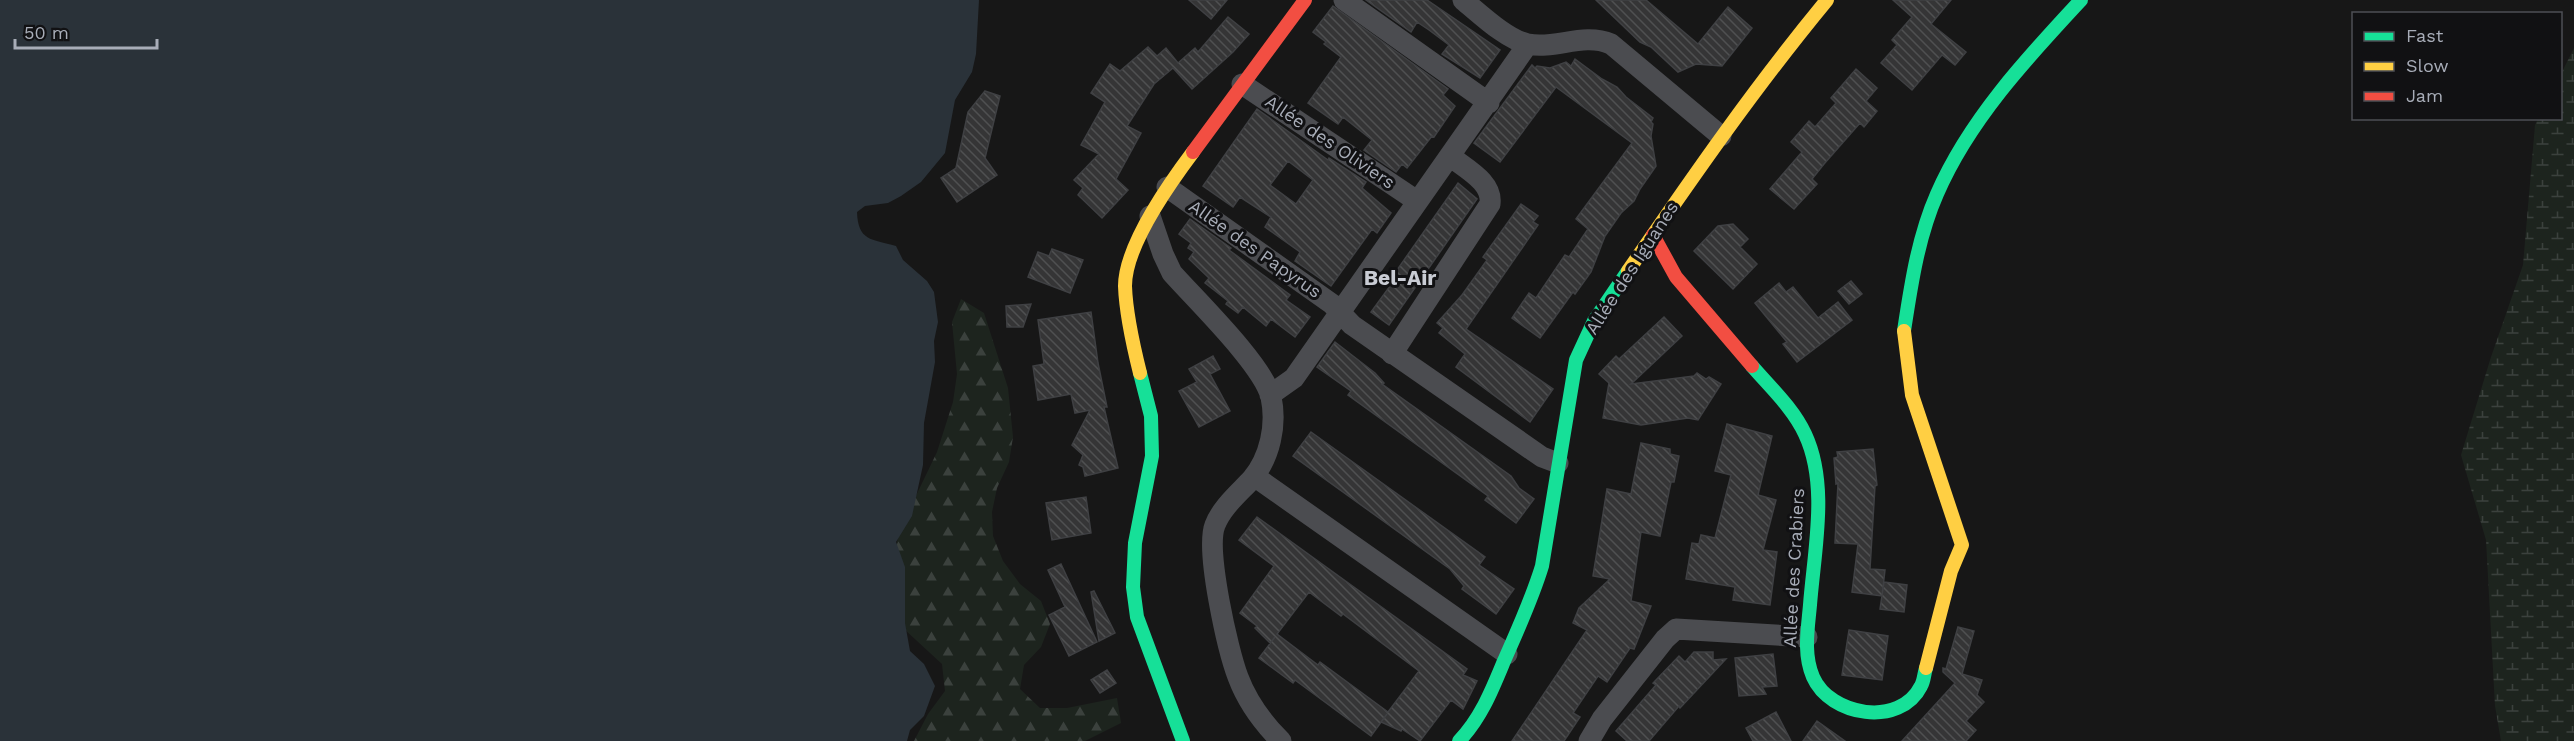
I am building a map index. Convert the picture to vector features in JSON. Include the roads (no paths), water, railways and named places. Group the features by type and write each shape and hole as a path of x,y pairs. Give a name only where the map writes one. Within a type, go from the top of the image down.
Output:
{"street":[{"path":"1183,741 1137,617 1133,587 1135,543 1152,456 1151,416 1132,342 1125,285 1130,256 1167,187 1305,0"},
{"path":"1344,0 1489,103"},
{"path":"1463,0 1512,38 1528,44 1599,39 1611,44 1721,136"},
{"name":"Allée des Iguanes","path":"1459,741 1482,712 1533,594 1542,566 1576,360 1594,321 1721,136 1780,57 1827,0"},
{"name":"Allée des Crabiers","path":"1653,235 1676,277 1789,409 1805,434 1814,463 1818,502 1807,637 1808,662 1813,678 1822,691 1854,711 1878,713 1895,709 1911,698 1921,686 1951,571 1962,545 1912,395 1903,335 1910,291 1935,200 1970,137 2020,65 2081,0"},
{"path":"1270,395 1294,378 1341,314 1417,201 1489,103 1528,44"},
{"name":"Allée des Oliviers","path":"1242,84 1417,201"},
{"path":"1392,354 1490,204 1491,195 1485,184 1450,156"},
{"name":"Allée des Papyrus","path":"1167,187 1332,304 1352,326 1542,457 1558,463"},
{"path":"1150,216 1162,254 1172,273 1259,371 1270,395 1273,412 1270,448 1254,476 1228,504 1215,526 1213,548 1222,616 1238,677 1256,712 1281,741"},
{"path":"1254,476 1507,654"},
{"path":"1589,741 1602,718 1665,639 1676,629 1807,637"}],"district":[{"name":"Bel-Air","path":"1400,278"}]}
